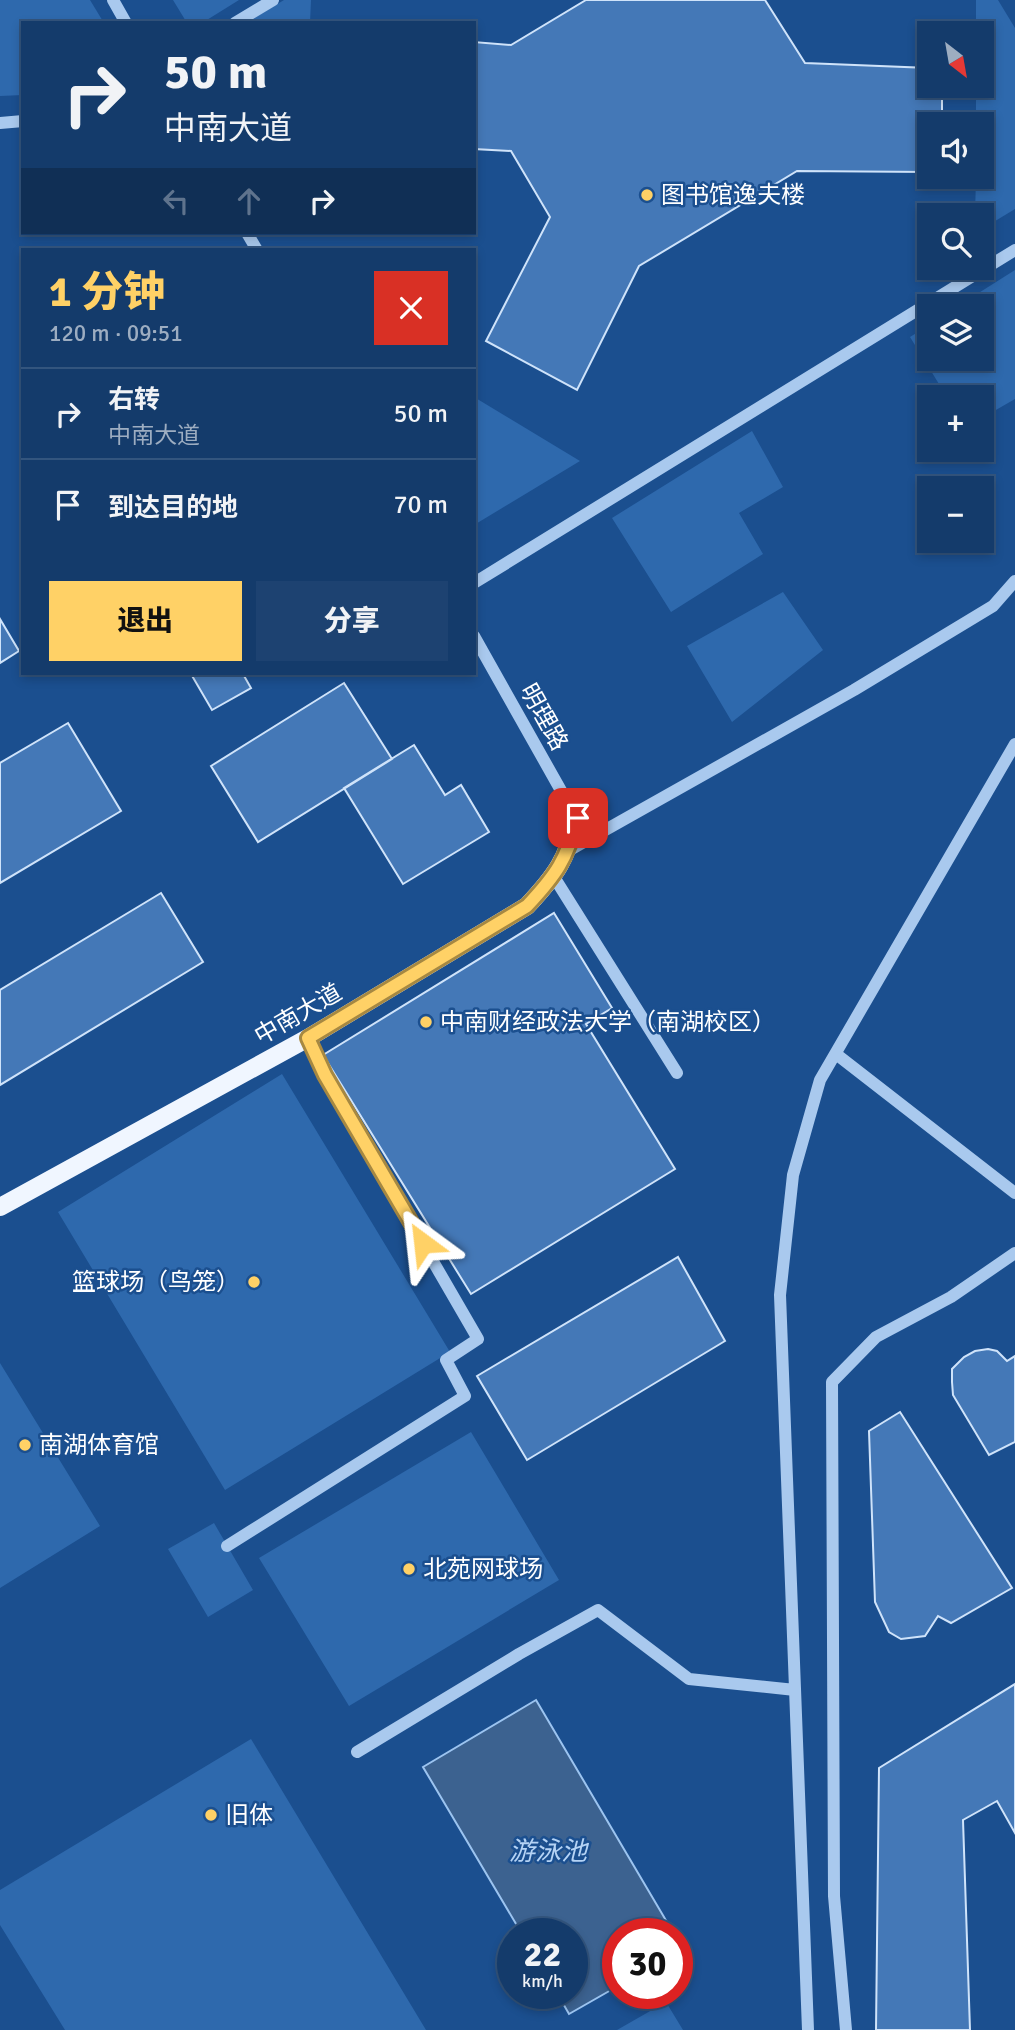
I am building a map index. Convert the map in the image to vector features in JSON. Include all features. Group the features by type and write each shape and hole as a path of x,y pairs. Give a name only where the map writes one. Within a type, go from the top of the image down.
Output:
{"main road":[{"name":"中南大道","path":"0,1207 308,1038 527,906 554,877 568,851 578,818"}],"street":[{"path":"113,0 126,21"},
{"path":"238,21 273,0"},
{"path":"0,123 21,121"},
{"path":"476,582 1015,250"},
{"path":"568,851 854,690 993,606 1015,581"},
{"name":"明理路","path":"476,640 578,818"},
{"path":"808,2030 780,1294 793,1175 820,1080 1015,744"},
{"path":"554,877 677,1073"},
{"path":"227,1546 465,1396 446,1360 478,1339 325,1075 308,1038"},
{"path":"836,1054 1015,1194"},
{"path":"846,2030 834,1896 832,1382 876,1337 951,1297 1015,1253"},
{"path":"357,1752 519,1654 598,1610 689,1679 795,1690"}],"shaded area":[{"path":"0,0 90,0 103,21 21,21 21,95 0,96"},
{"path":"173,0 239,0 205,21 186,21"},
{"path":"284,0 311,0 310,21 249,21"},
{"path":"976,0 998,0 1015,28 1015,209 994,222 994,203 975,203 976,189 994,189 994,112 976,112 976,98 994,98 994,21 976,21"},
{"path":"1015,270 1015,399 994,411 994,385 940,385 931,371 994,371 994,294 977,294"},
{"path":"917,333 917,348 910,337"},
{"path":"476,398 580,461 476,524"},
{"path":"752,431 783,487 739,513 763,554 671,612 612,518"},
{"path":"783,592 823,650 732,722 687,646"},
{"name":"篮球场（鸟笼）","path":"282,1074 450,1352 225,1490 58,1212"},
{"name":"南湖体育馆","path":"0,1363 100,1526 0,1588"},
{"name":"北苑网球场","path":"471,1432 559,1580 349,1706 259,1558"},
{"path":"214,1523 253,1590 208,1617 168,1549"},
{"name":"旧体","path":"251,1739 426,2030 65,2030 0,1925 0,1890"},
{"path":"654,2009 670,2009 683,2030 617,2030"}],"water":[{"name":"游泳池","path":"536,1700 665,1918 602,1918 602,1995 588,2003 588,1918 513,1918 423,1767"}],"building":[{"name":"图书馆逸夫楼","path":"586,0 765,0 805,63 917,68 917,98 942,98 942,112 917,112 917,172 797,171 639,266 577,390 486,341 550,217 511,151 476,149 476,42 511,45"},
{"path":"0,619 19,651 0,663"},
{"path":"192,675 244,675 251,688 212,710"},
{"path":"344,683 392,759 258,842 211,766"},
{"path":"68,723 121,811 0,883 0,763"},
{"path":"414,745 445,795 461,785 489,832 403,884 344,788"},
{"path":"161,893 203,962 0,1085 0,990"},
{"path":"554,913 612,1008 586,1024 675,1169 471,1294 323,1055"},
{"path":"678,1257 725,1341 527,1460 477,1376"},
{"path":"975,1351 997,1351 1007,1361 1015,1356 1015,1442 989,1455 953,1395 952,1382 952,1369 964,1357"},
{"path":"900,1412 1012,1588 951,1623 938,1616 925,1636 901,1639 889,1632 875,1602 869,1431"},
{"path":"1015,1684 1015,1833 997,1801 963,1820 970,2030 876,2030 879,1768"}],"place":[{"name":"图书馆逸夫楼","path":"647,195"},
{"name":"中南财经政法大学（南湖校区）","path":"426,1022"},
{"name":"篮球场（鸟笼）","path":"254,1282"},
{"name":"南湖体育馆","path":"25,1445"},
{"name":"北苑网球场","path":"409,1569"},
{"name":"旧体","path":"211,1815"}],"route":[{"path":"423,1243 325,1075 308,1038 527,906 554,877 568,851 578,818"}]}
